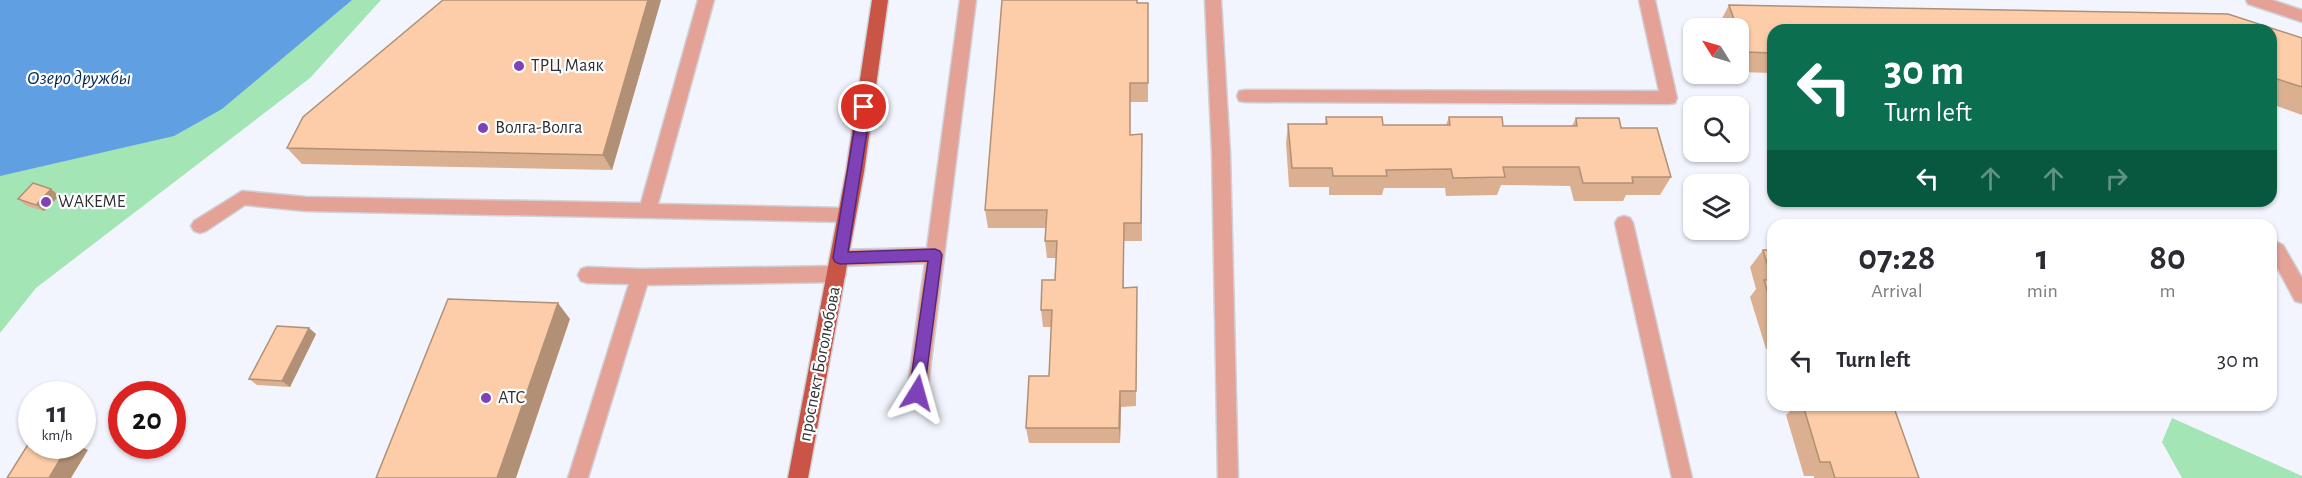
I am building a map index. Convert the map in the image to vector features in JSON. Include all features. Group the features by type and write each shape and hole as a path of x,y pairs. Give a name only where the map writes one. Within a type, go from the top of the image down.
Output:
{"main road":[{"name":"проспект Боголюбова","path":"798,478 847,215 880,0"}],"lane":[{"path":"647,212 706,0"},
{"path":"917,393 968,0"},
{"path":"1213,0 1221,153 1228,478"},
{"path":"1245,96 1669,98 1647,0"},
{"path":"2254,0 2302,16"},
{"path":"200,226 242,198 306,204 847,215"},
{"path":"1624,223 1682,478"},
{"path":"2277,250 2302,295"},
{"path":"587,275 640,277 838,266 935,255"},
{"path":"578,478 640,277"}],"green space":[{"name":"Озеро дружбы","path":"0,0 381,0 310,78 36,288 0,333"},
{"path":"2172,418 2302,476 2302,478 2182,478 2162,442"}],"water":[{"name":"Озеро дружбы","path":"0,0 352,0 222,109 174,136 0,176"}],"building":[{"name":"ТРЦ Маяк","path":"443,0 648,0 603,155 287,148 303,117"},
{"path":"1002,0 1137,0 1137,3 1148,3 1148,83 1130,83 1130,135 1142,134 1141,223 1124,223 1123,288 1137,287 1136,391 1120,391 1119,428 1026,428 1029,376 1049,376 1052,310 1041,310 1042,280 1055,280 1057,241 1045,241 1047,210 985,210"},
{"path":"1729,5 2228,14 2259,24 1767,24 1767,53 1749,52 1749,18 1734,18"},
{"path":"2277,30 2302,38 2302,87 2277,79"},
{"path":"1326,117 1382,117 1383,125 1450,125 1449,117 1502,117 1503,126 1577,126 1576,118 1619,118 1621,128 1657,128 1671,177 1632,177 1633,183 1583,183 1579,167 1503,167 1505,177 1453,178 1451,169 1386,170 1387,176 1333,176 1332,168 1292,168 1288,124 1327,124"},
{"path":"33,183 51,189 36,205 18,199"},
{"path":"1763,250 1767,250 1767,263"},
{"name":"АТС","path":"448,299 558,303 497,478 376,478"},
{"path":"277,326 309,328 282,381 249,379"},
{"path":"1805,411 1895,411 1919,478 1835,478 1830,462 1820,462"},
{"path":"19,459 60,459 49,478 7,478"}],"place":[{"name":"ТРЦ Маяк","path":"519,66"},
{"name":"Волга-Волга","path":"483,128"},
{"name":"WAKEME","path":"46,202"},
{"name":"АТС","path":"486,398"}],"route":[{"path":"864,107 840,258 935,255 917,393"}]}
